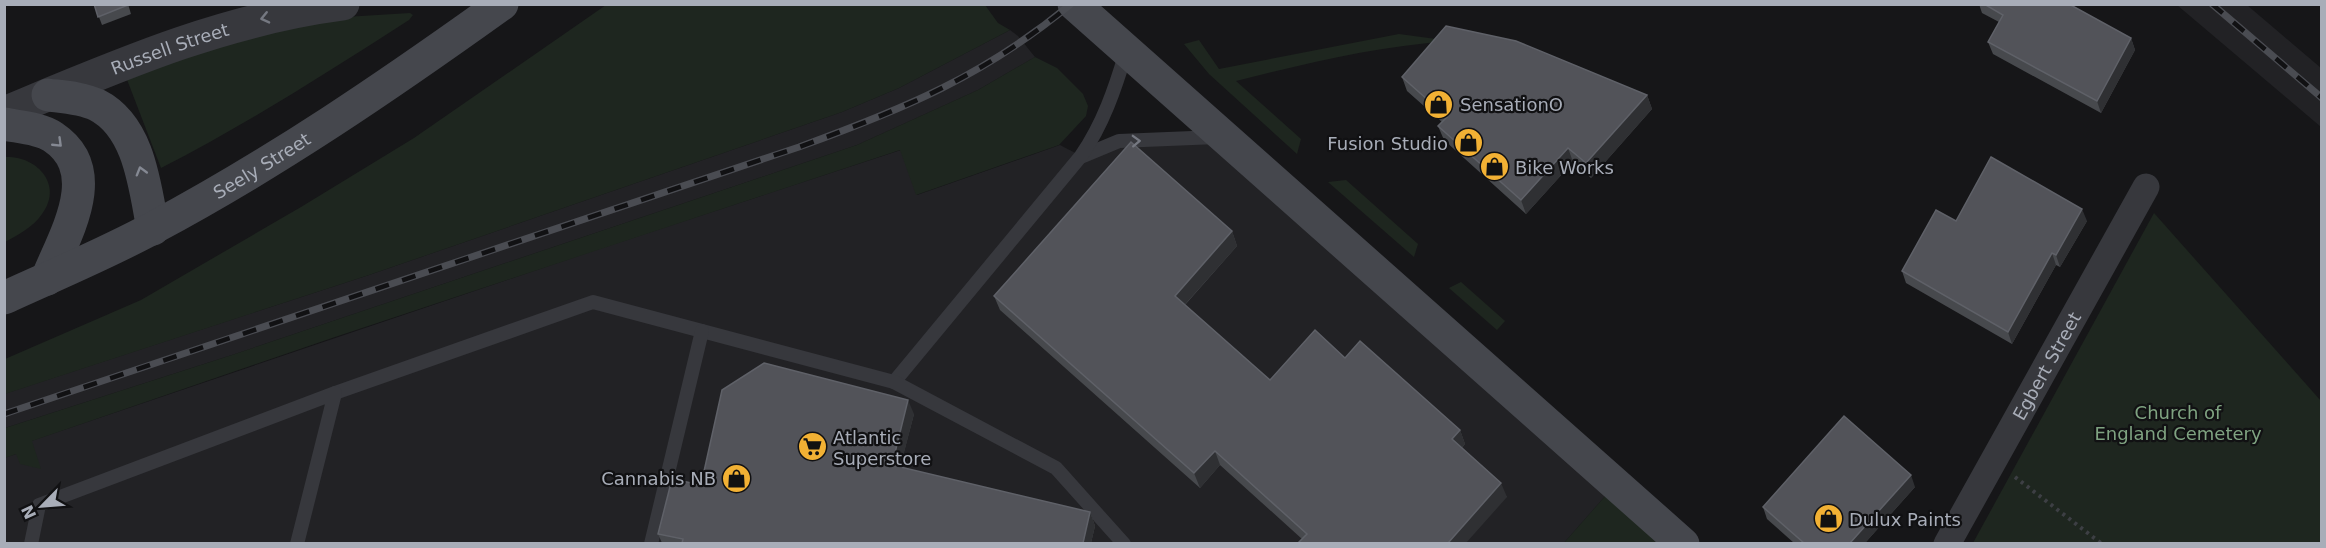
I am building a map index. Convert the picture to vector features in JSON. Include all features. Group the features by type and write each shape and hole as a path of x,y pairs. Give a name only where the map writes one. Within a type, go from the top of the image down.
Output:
{"main road":[{"name":"Seely Street","path":"4,298 153,229 314,134 502,4"},
{"path":"1074,4 1683,543"},
{"path":"48,95 85,100 108,112 117,122 140,165 153,229"},
{"path":"4,124 54,138 77,169 79,196 47,279"}],"street":[{"name":"Russell Street","path":"4,113 192,37 299,10 343,4"},
{"name":"Egbert Street","path":"1947,543 2146,187"}],"lane":[{"path":"894,382 1096,135 1111,100 1126,52"},
{"path":"1081,156 1119,141 1222,137"},
{"path":"31,543 39,505 335,393 593,302 894,382 1056,468 1124,543"},
{"path":"651,543 702,331"},
{"path":"297,543 335,393"}],"path":[{"path":"1993,460 2102,543"}],"shaded area":[{"path":"2177,5 2247,5 2321,68 2321,127"},
{"path":"1010,30 1035,57 978,90 857,145 232,355 5,428 4,394 369,275 842,112 899,88"},
{"path":"1222,137 1615,485 1563,544 5,544 4,458 16,454 31,441 599,249 901,150 917,195 1060,145 1081,156 1104,146"}],"green space":[{"path":"606,5 985,5 998,23 1010,30 899,88 842,112 369,275 5,394 5,359 141,300 301,207 414,138"},
{"path":"410,13 413,15 409,20 318,78 225,134 161,168 126,77 214,45 345,17"},
{"path":"1399,34 1451,41 1370,51 1236,81 1301,139 1297,154 1209,74 1184,44 1199,40 1219,69"},
{"path":"1035,57 1057,68 1083,94 1088,106 1086,116 1059,145 916,195 900,150 335,337 32,441 41,469 20,464 16,454 5,458 5,428 232,355 857,145 978,90"},
{"path":"4,157 27,161 36,167 44,174 50,193 48,203 38,219 5,242"},
{"path":"1346,180 1418,244 1414,257 1328,182"},
{"name":"Church of England Cemetery","path":"2154,213 2321,401 2321,543 1973,543"},
{"path":"1461,282 1505,321 1497,330 1449,288"},
{"path":"1615,485 1683,544 1563,544"}],"building":[{"path":"94,4 128,4 128,5 98,17"},
{"path":"1984,4 2069,4 2131,38 2097,101 1988,42 2003,15"},
{"path":"1446,26 1516,41 1647,95 1586,163 1568,148 1521,200 1438,126 1447,117 1402,77"},
{"path":"1131,142 1232,231 1175,296 1270,380 1315,330 1345,358 1360,341 1460,430 1452,439 1501,483 1448,543 1298,543 1307,534 1215,451 1194,473 994,296"},
{"path":"1991,157 2082,209 2056,255 2052,253 2008,332 1902,271 1936,210 1956,221"},
{"name":"Atlantic Superstore","path":"764,363 908,400 892,465 1090,512 1083,543 682,543 683,539 658,534 672,479 701,485 722,390"},
{"path":"1844,416 1911,475 1850,543 1804,543 1763,507"}],"railway":[{"path":"4,414 799,147 874,119 974,71 1039,29 1071,4"},
{"path":"2212,4 2322,98"}],"place":[{"name":"SensationO","path":"1439,104"},
{"name":"Fusion Studio","path":"1469,143"},
{"name":"Bike Works","path":"1494,167"},
{"name":"Atlantic Superstore","path":"812,447"},
{"name":"Cannabis NB","path":"737,478"},
{"name":"Dulux Paints","path":"1828,519"}]}
